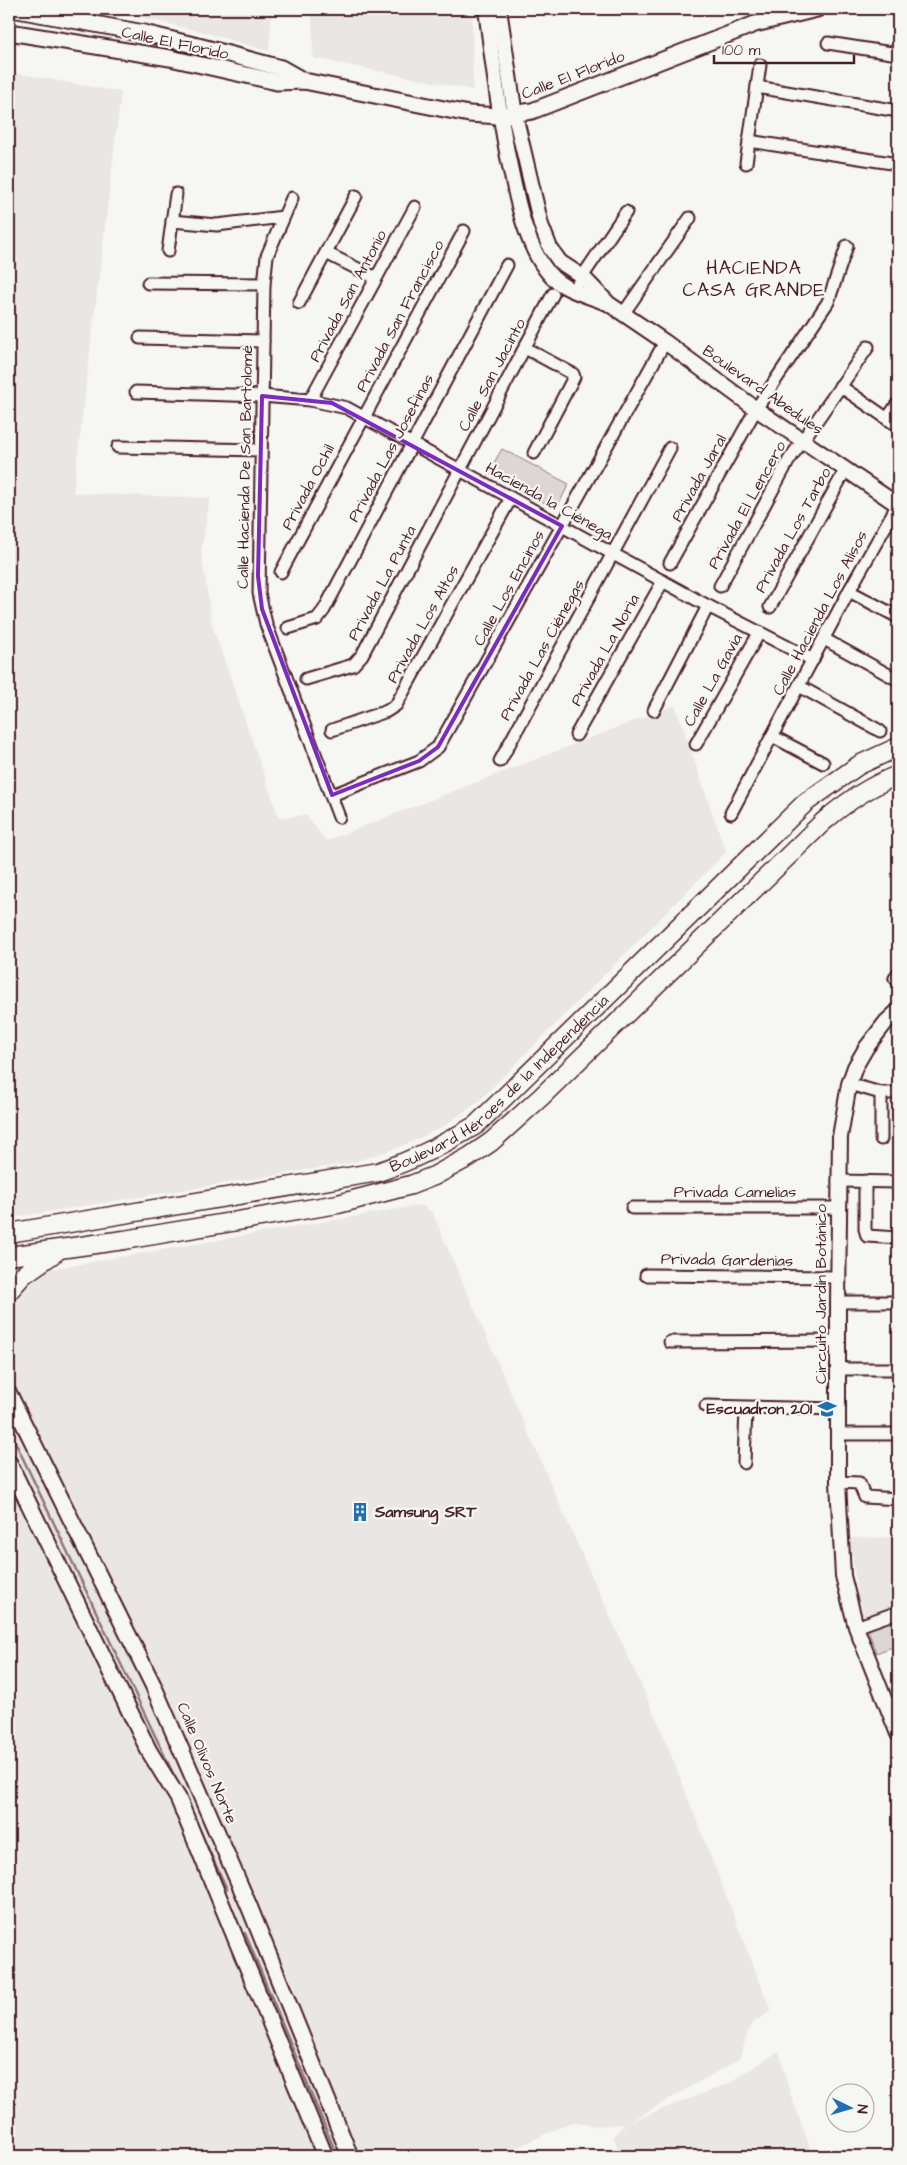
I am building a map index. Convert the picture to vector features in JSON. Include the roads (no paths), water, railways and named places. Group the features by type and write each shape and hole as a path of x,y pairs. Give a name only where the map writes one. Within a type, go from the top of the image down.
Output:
{"main road":[{"name":"Calle El Florido","path":"12,9 144,33 202,47 281,68 304,82"},
{"name":"Calle El Florido","path":"9,32 162,57 277,82 304,82 469,114 499,116 532,111 755,24 817,9"},
{"name":"Boulevard Héroes de la Independencia","path":"14,1231 378,1172 415,1159 476,1124 805,803 859,765 898,747"},
{"name":"Boulevard Héroes de la Independencia","path":"9,1256 266,1217 376,1196 434,1176 469,1157 491,1142 541,1097 823,822 846,802 878,783 898,775"},
{"path":"491,1142 515,1106 514,1097 510,1090"},
{"path":"9,1291 23,1275 58,1250"},
{"name":"Calle Olivos Norte","path":"9,1394 156,1692 249,1906 350,2156"},
{"path":"9,1463 149,1752 178,1798 325,2156"}],"street":[{"name":"Boulevard Abedules","path":"486,9 499,116 521,218 534,248 551,276 574,290 609,304"},
{"name":"Boulevard Abedules","path":"499,9 515,115 541,225 550,248 563,266 583,277 609,304 665,342 756,409 846,468 898,505"},
{"path":"828,42 898,54"},
{"path":"746,163 760,65"},
{"path":"757,87 898,111"},
{"path":"748,141 898,164"},
{"path":"168,251 176,194"},
{"path":"299,303 356,196"},
{"name":"Calle Hacienda De San Bartolomé","path":"292,198 267,256 264,284 258,576 262,608 339,816"},
{"name":"Privada San Antonio","path":"310,400 415,207"},
{"path":"574,290 626,212"},
{"path":"172,222 217,225 283,217"},
{"path":"623,314 690,218"},
{"name":"Privada San Francisco","path":"364,417 464,231"},
{"name":"Privada Jaral","path":"670,563 756,409 828,302 847,246"},
{"path":"326,252 376,278"},
{"name":"Privada Las Josefinas","path":"288,628 316,619 324,610 507,265"},
{"path":"148,283 264,284"},
{"name":"Calle San Jacinto","path":"459,470 553,294"},
{"path":"140,338 263,341"},
{"name":"Calle Los Encinos","path":"332,795 419,761 438,747 665,342"},
{"name":"Privada El Lencero","path":"720,586 779,477 868,347"},
{"path":"525,348 574,375 534,453"},
{"path":"840,386 898,426"},
{"name":"Hacienda la Ciénega","path":"136,392 262,396 310,400 346,408 708,606 813,660"},
{"path":"886,419 898,403"},
{"name":"Privada Ochil","path":"281,572 364,417"},
{"path":"118,447 260,450"},
{"name":"Privada Las Ciénegas","path":"500,761 670,448"},
{"name":"Privada Los Tarbo","path":"770,608 846,468"},
{"name":"Privada La Punta","path":"306,680 347,667 358,661 459,470"},
{"name":"Privada Los Altos","path":"332,730 387,711 396,706 511,498"},
{"name":"Calle Hacienda Los Alisos","path":"731,813 849,591 898,505"},
{"name":"Privada La Noria","path":"576,735 663,581"},
{"path":"849,591 898,617"},
{"path":"654,710 708,606"},
{"name":"Calle La Gavia","path":"696,744 759,633"},
{"path":"824,639 898,680"},
{"path":"799,686 880,731"},
{"path":"772,736 823,763"},
{"path":"898,973 895,978 898,981"},
{"name":"Circuito Jardín Botánico","path":"898,1011 886,1022 866,1048 855,1067 849,1084 840,1137 838,1181 838,1482 843,1576 856,1627 892,1704 898,1734"},
{"path":"849,1084 881,1093 898,1094"},
{"path":"881,1093 881,1139"},
{"path":"838,1181 898,1182"},
{"path":"865,1182 865,1229 867,1236 898,1238"},
{"name":"Privada Camelias","path":"632,1208 838,1208"},
{"name":"Privada Gardenias","path":"646,1275 838,1277"},
{"path":"838,1302 898,1302"},
{"path":"670,1342 839,1341"},
{"path":"839,1368 898,1368"},
{"path":"706,1406 839,1409"},
{"path":"744,1463 746,1408"},
{"path":"839,1434 898,1434"},
{"path":"838,1482 859,1483 865,1497 898,1499"},
{"path":"856,1627 898,1612"}],"waterway":[{"path":"9,1429 179,1786"},
{"path":"193,1816 227,1889"},
{"path":"245,1933 337,2156"}],"place":[{"name":"Escuadron 201","path":"827,1409"},
{"name":"Samsung SRT","path":"360,1512"}],"district":[{"name":"HACIENDA CASA GRANDE","path":"754,279"}]}
